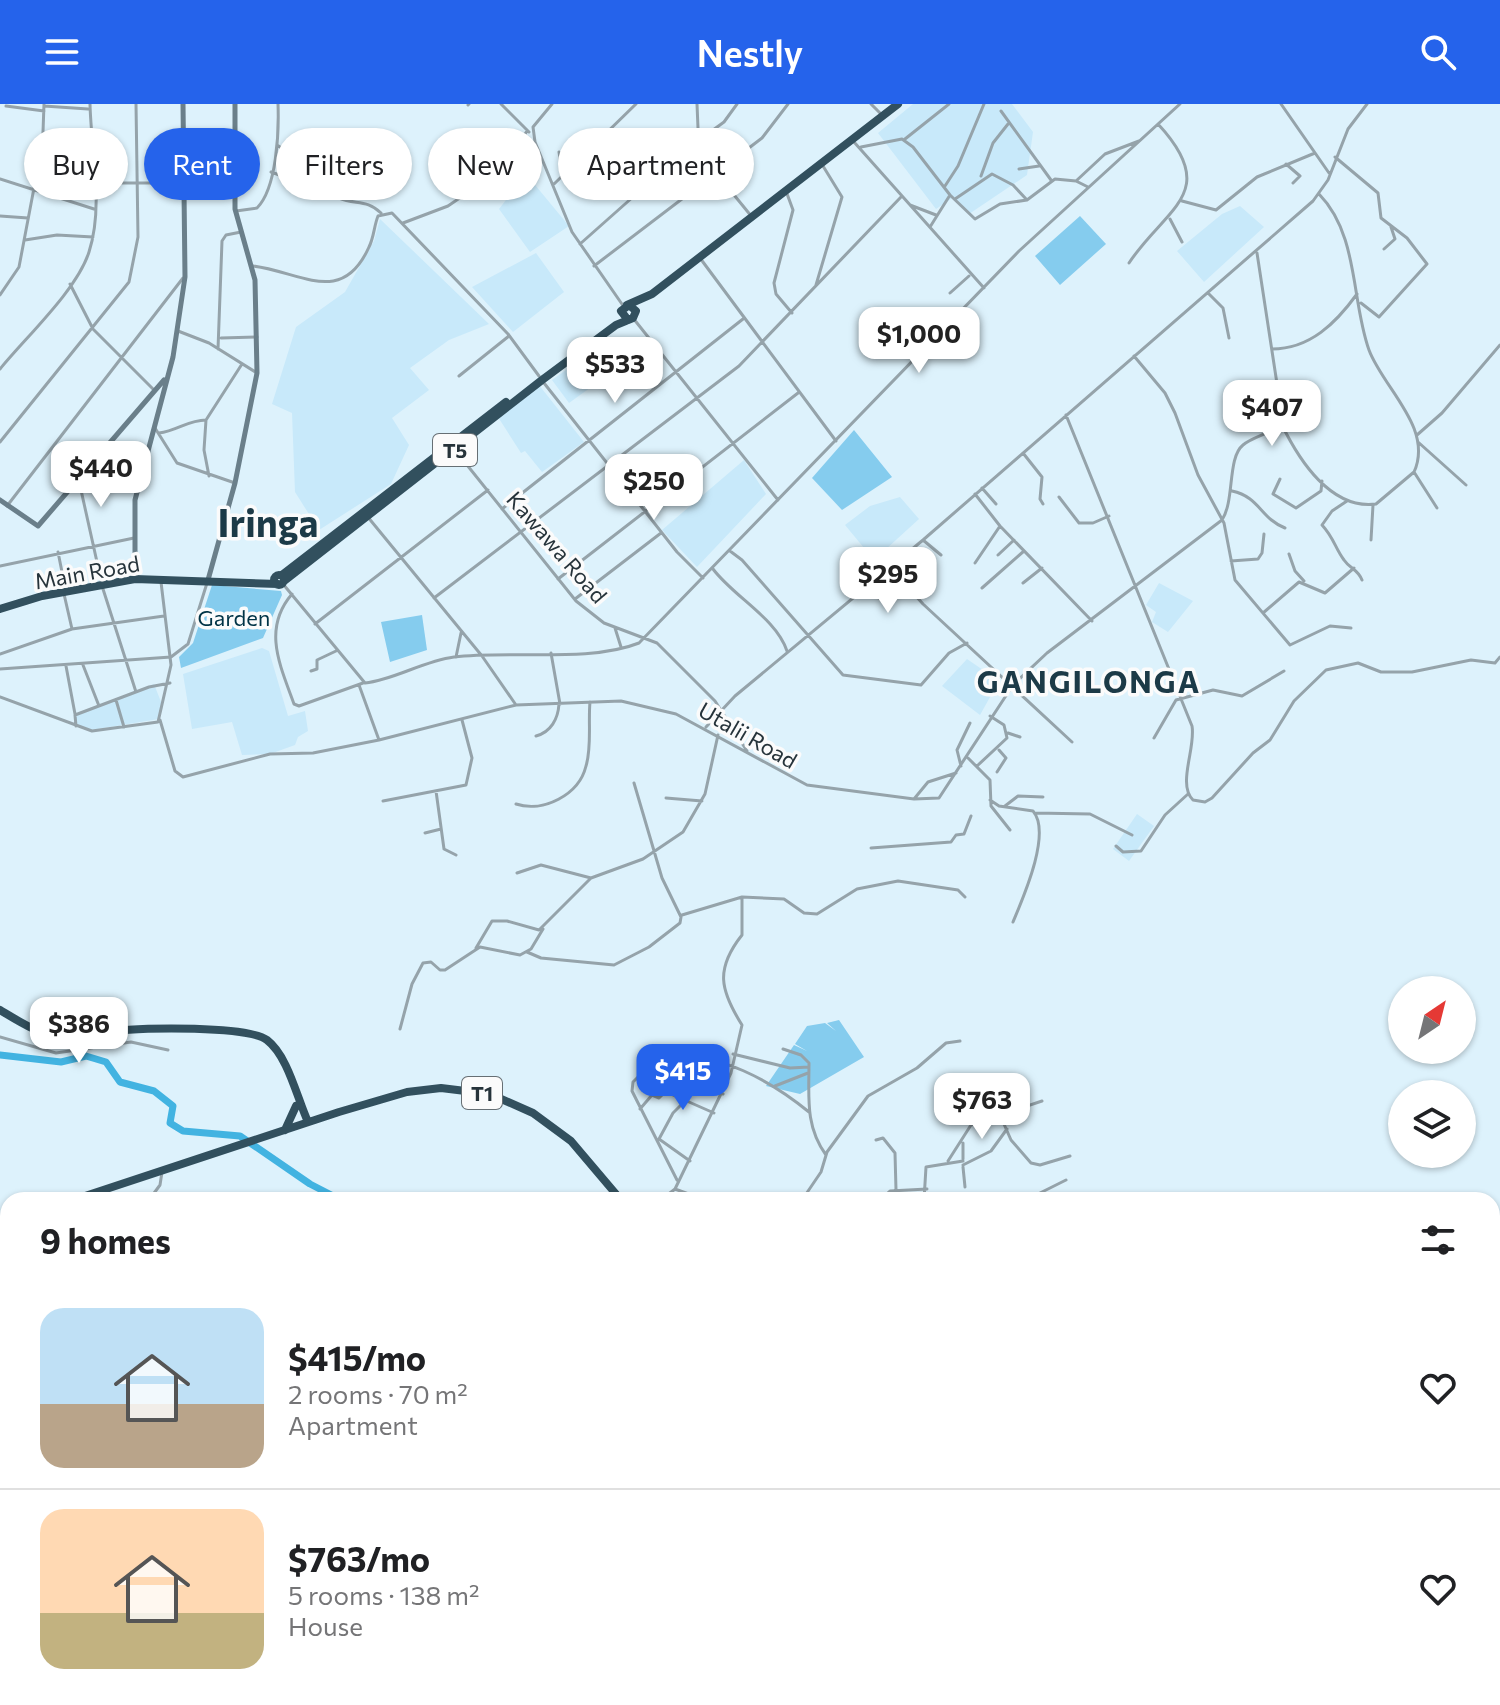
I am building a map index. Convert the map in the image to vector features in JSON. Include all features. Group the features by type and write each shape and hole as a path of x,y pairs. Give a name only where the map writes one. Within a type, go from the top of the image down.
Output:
{"highway":[{"name":"T5","path":"280,581 609,325 624,308 652,294 821,163 856,144 898,104"},
{"name":"T5","path":"540,378 632,318 652,294"},
{"path":"624,308 632,318"},
{"path":"624,308 634,308 632,318"},
{"name":"T5","path":"280,581 452,447"},
{"path":"135,577 208,578"},
{"name":"Main Road","path":"0,606 135,577 280,581"},
{"path":"0,1010 41,1032 65,1038 136,1029 248,1032 273,1046 305,1123"},
{"name":"T1","path":"98,1192 305,1123 417,1090 441,1088 490,1094 527,1109 557,1128 614,1192"},
{"path":"298,1106 324,1118"},
{"path":"281,1132 298,1106"}],"street":[{"path":"0,442 123,293 133,271 138,237 136,104"},
{"path":"183,104 184,128"},
{"path":"235,104 235,128"},
{"path":"277,128 278,104"},
{"path":"501,104 524,128"},
{"path":"534,128 552,104"},
{"path":"612,128 636,104"},
{"path":"696,128 697,104"},
{"path":"715,128 724,122 737,104"},
{"path":"754,144 788,104"},
{"path":"871,104 883,116"},
{"path":"856,144 905,139 949,104"},
{"path":"944,187 958,166 984,104"},
{"path":"292,594 275,620 274,641 294,704 299,706 429,661 621,648 648,637 984,288 1088,187 1180,104"},
{"path":"1281,104 1330,173"},
{"path":"705,728 805,636 923,540 1257,253 1319,194 1348,129 1367,104"},
{"path":"6,106 90,106 91,128"},
{"path":"43,128 44,107"},
{"path":"1001,111 1051,180"},
{"path":"980,180 995,138 1009,123"},
{"path":"1129,263 1170,219 1187,187 1186,165 1158,124"},
{"path":"905,139 950,195 975,219 1000,204 1027,200 1051,180 1076,181 1088,187"},
{"path":"1076,181 1101,157 1142,139"},
{"path":"856,144 969,276 984,288"},
{"path":"236,211 260,207 276,150"},
{"path":"1182,201 1216,210 1257,177 1315,153"},
{"path":"1335,157 1378,193 1382,199 1380,217 1407,238 1427,267 1379,317 1359,302"},
{"path":"542,158 580,244 624,308"},
{"path":"815,289 842,197 821,163"},
{"path":"1286,164 1300,176 1293,183"},
{"path":"1019,169 1039,166"},
{"path":"271,172 276,174"},
{"path":"955,199 980,180 996,175 1027,200"},
{"path":"0,179 24,185"},
{"path":"553,185 558,181"},
{"path":"128,182 144,182"},
{"path":"786,191 793,210 774,283 779,298 792,313"},
{"path":"1319,194 1337,219 1373,359 1417,435 1414,472 1437,508"},
{"path":"930,227 948,203 950,195"},
{"path":"434,598 739,366 901,197"},
{"path":"0,295 19,267 32,200"},
{"path":"69,200 94,209"},
{"path":"0,369 84,266 93,237 94,200"},
{"path":"135,577 135,500 178,331 186,274 185,200"},
{"path":"0,669 171,657 188,644 235,483 257,373 253,266 241,232 236,200"},
{"path":"344,200 368,203 381,213 392,213 403,223 509,336 662,533 703,578"},
{"path":"403,223 457,200"},
{"path":"580,244 630,200"},
{"path":"594,266 680,200"},
{"path":"738,200 752,217"},
{"path":"907,204 936,215"},
{"path":"253,266 327,283 342,280 362,261 381,213"},
{"path":"0,216 28,218"},
{"path":"1170,219 1182,242"},
{"path":"1384,249 1395,239 1391,227"},
{"path":"218,349 221,338 222,241 226,235 241,232"},
{"path":"25,240 57,235 93,237"},
{"path":"1257,253 1283,409 1282,425 1298,458 1347,501 1373,505 1414,472"},
{"path":"700,258 760,344 836,441"},
{"path":"7,506 186,274"},
{"path":"950,293 969,276"},
{"path":"70,284 93,329 154,390"},
{"path":"1208,293 1223,308 1229,338"},
{"path":"1272,349 1292,348 1310,342 1357,294"},
{"path":"632,318 778,500"},
{"path":"502,509 743,319"},
{"path":"178,331 218,349 257,373"},
{"path":"459,376 509,336"},
{"path":"221,338 257,337"},
{"path":"1417,435 1442,413 1500,345"},
{"path":"1134,356 1165,393 1198,475 1222,520 1236,582 1292,645 1330,626 1351,628"},
{"path":"209,476 204,450 206,420 242,364"},
{"path":"0,500 38,526 167,377"},
{"path":"558,579 798,393"},
{"path":"1066,415 1182,698 1194,738 1188,794 1165,815 1141,851 1123,852 1116,846"},
{"path":"159,433 178,430 193,420 206,420"},
{"path":"152,425 177,463 235,483"},
{"path":"1222,520 1232,491 1234,461 1242,446 1282,425"},
{"path":"1418,442 1466,485"},
{"name":"Kawawa Road","path":"452,447 575,599 590,614 615,628 648,637 722,710 750,755"},
{"path":"1023,453 1042,477 1040,499 1043,504"},
{"path":"1280,479 1273,494 1296,508 1321,491 1322,481"},
{"path":"79,481 102,583 136,692"},
{"path":"982,488 996,504"},
{"path":"315,624 488,490"},
{"path":"1232,491 1250,495 1268,520 1285,528"},
{"path":"975,494 1000,526 1092,621"},
{"path":"1059,497 1079,523 1093,523 1109,516"},
{"path":"1347,501 1330,512 1322,525 1334,538 1344,560 1362,580"},
{"path":"1371,540 1373,505"},
{"path":"367,516 482,656 516,705"},
{"name":"Utalii Road","path":"160,720 180,776 270,754 379,740 516,705 590,702 649,705 705,728 807,785 914,799 942,797 990,716 1013,685 1047,653 1222,520"},
{"path":"975,563 1000,526"},
{"path":"575,599 662,533"},
{"path":"1231,561 1258,559 1262,553 1264,534"},
{"path":"0,566 134,538"},
{"path":"923,540 941,555"},
{"path":"998,555 1014,540"},
{"path":"730,551 770,591 805,636 843,675 919,685 927,681 949,653 967,643"},
{"path":"982,588 1024,551"},
{"path":"58,552 72,629"},
{"path":"1289,554 1295,571 1317,592 1325,593 1354,568"},
{"path":"890,567 1072,742"},
{"path":"1023,583 1042,568"},
{"path":"713,569 732,592 775,629 788,652"},
{"path":"0,697 92,731 160,720 170,683 171,657 161,578"},
{"path":"280,581 365,683"},
{"path":"1261,613 1296,583 1304,581"},
{"path":"861,591 887,601 908,586"},
{"path":"0,654 72,629 164,616"},
{"path":"615,628 621,648"},
{"path":"456,657 461,633"},
{"path":"311,671 317,669 317,660 336,651"},
{"path":"536,736 549,728 560,704 551,653"},
{"path":"1188,794 1198,802 1212,798 1270,740 1294,701 1326,670 1358,663 1381,672 1412,672 1471,660 1493,663 1500,657"},
{"path":"83,665 100,706"},
{"path":"66,666 76,726"},
{"path":"1154,738 1172,704 1182,698 1213,690 1242,696 1284,671"},
{"path":"75,715 170,683"},
{"path":"359,685 379,740"},
{"path":"116,700 124,728"},
{"path":"516,804 529,808 547,806 581,777 587,761 590,702"},
{"path":"990,716 1002,723 1008,733 1020,737"},
{"path":"383,801 457,789 467,783 472,758 462,720"},
{"path":"961,766 957,750 970,723"},
{"path":"977,766 999,750 1008,733"},
{"path":"476,948 504,949 517,956 527,952 543,928 591,878 657,851 683,832 702,801 718,735"},
{"path":"997,772 1006,758 999,750"},
{"path":"967,757 991,783 992,808 1010,830"},
{"path":"914,799 928,782 942,775 957,774"},
{"path":"634,783 657,851 662,878 681,916"},
{"path":"436,791 445,851 456,855"},
{"path":"1005,806 1019,795 1043,797"},
{"path":"666,798 702,801"},
{"path":"990,800 1035,813 1090,814 1132,835"},
{"path":"1013,922 1037,850 1039,825 1035,813"},
{"path":"871,848 951,842 956,835 964,834 971,816"},
{"path":"425,833 441,829"},
{"path":"517,873 541,865 591,878"},
{"path":"527,952 541,958 614,965 674,929 681,916 742,897 784,899 808,914 821,913 848,893 880,883 908,882 958,890 965,897"},
{"path":"671,1192 714,1113 733,1066 733,1054 742,1025 729,1008 722,971 731,945 742,935 742,897"},
{"path":"400,1029 420,967 428,961 445,970 476,948 492,921 507,921 535,930 543,928"},
{"path":"0,1037 56,1053 131,1042 168,1050"},
{"path":"807,1192 821,1172 826,1155 868,1096 919,1067 946,1043 960,1041"},
{"path":"783,1049 801,1055 809,1067 809,1112 814,1138 826,1155"},
{"path":"733,1054 790,1068 809,1067"},
{"path":"668,1055 733,1066 775,1086 809,1112"},
{"path":"645,1061 645,1070 632,1085 640,1109 659,1139 662,1155 678,1182"},
{"path":"775,1086 808,1073"},
{"path":"640,1109 652,1095 659,1098 676,1079 703,1077 723,1094"},
{"path":"664,1091 714,1113"},
{"path":"659,1139 673,1113 687,1099"},
{"path":"948,1161 971,1125 1042,1101"},
{"path":"1000,1114 1011,1140 1032,1164 1070,1156"},
{"path":"926,1192 926,1167 948,1161 963,1163 990,1152 1007,1129"},
{"path":"876,1140 883,1138 894,1150 896,1190"},
{"path":"659,1139 690,1161"},
{"path":"963,1140 965,1187"},
{"path":"155,1192 160,1185 162,1171"},
{"path":"1042,1192 1066,1180"},
{"path":"675,1189 683,1192"},
{"path":"888,1192 927,1189"}],"shaded area":[{"path":"913,104 1012,104 1033,132 1027,175 969,214 954,197 936,209 878,133"},
{"path":"542,193 569,226 530,252 499,209 506,200 542,200"},
{"path":"1240,206 1264,227 1204,282 1177,251 1222,214"},
{"path":"380,219 489,324 449,340 410,368 429,390 392,418 409,445 391,484 319,530 295,492 292,413 272,404 296,327 345,292 374,241"},
{"path":"536,253 564,292 513,332 472,287"},
{"path":"577,362 594,385 569,403 552,380"},
{"path":"539,385 584,442 542,472 525,451 521,453 498,417"},
{"path":"744,460 766,494 697,567 662,530"},
{"path":"900,497 919,519 874,560 845,525 870,506"},
{"path":"1159,583 1193,601 1168,632 1152,622 1156,612 1146,605"},
{"path":"262,648 269,651 288,716 305,711 308,731 298,737 295,745 270,754 242,755 232,722 192,729 183,674"},
{"path":"967,659 999,681 980,715 942,686"},
{"path":"154,684 163,707 159,719 91,730 77,725 75,715"},
{"path":"1137,814 1154,826 1129,861 1113,849"}],"green space":[{"path":"1080,216 1106,244 1060,285 1035,256"},
{"path":"854,430 892,477 842,510 812,478"},
{"name":"Garden","path":"212,585 281,591 282,595 263,638 181,668 179,657 193,643"},
{"path":"422,615 427,650 390,662 381,622"},
{"path":"839,1020 864,1057 800,1094 766,1086 794,1045 807,1051 795,1044 807,1026 825,1023 836,1031 827,1023"}],"waterway":[{"path":"0,1055 61,1062 86,1056 106,1062 120,1082 154,1091 173,1106 170,1123 183,1131 240,1136 326,1192"}],"district":[{"name":"Iringa","path":"268,521"},
{"name":"GANGILONGA","path":"1089,680"}]}
